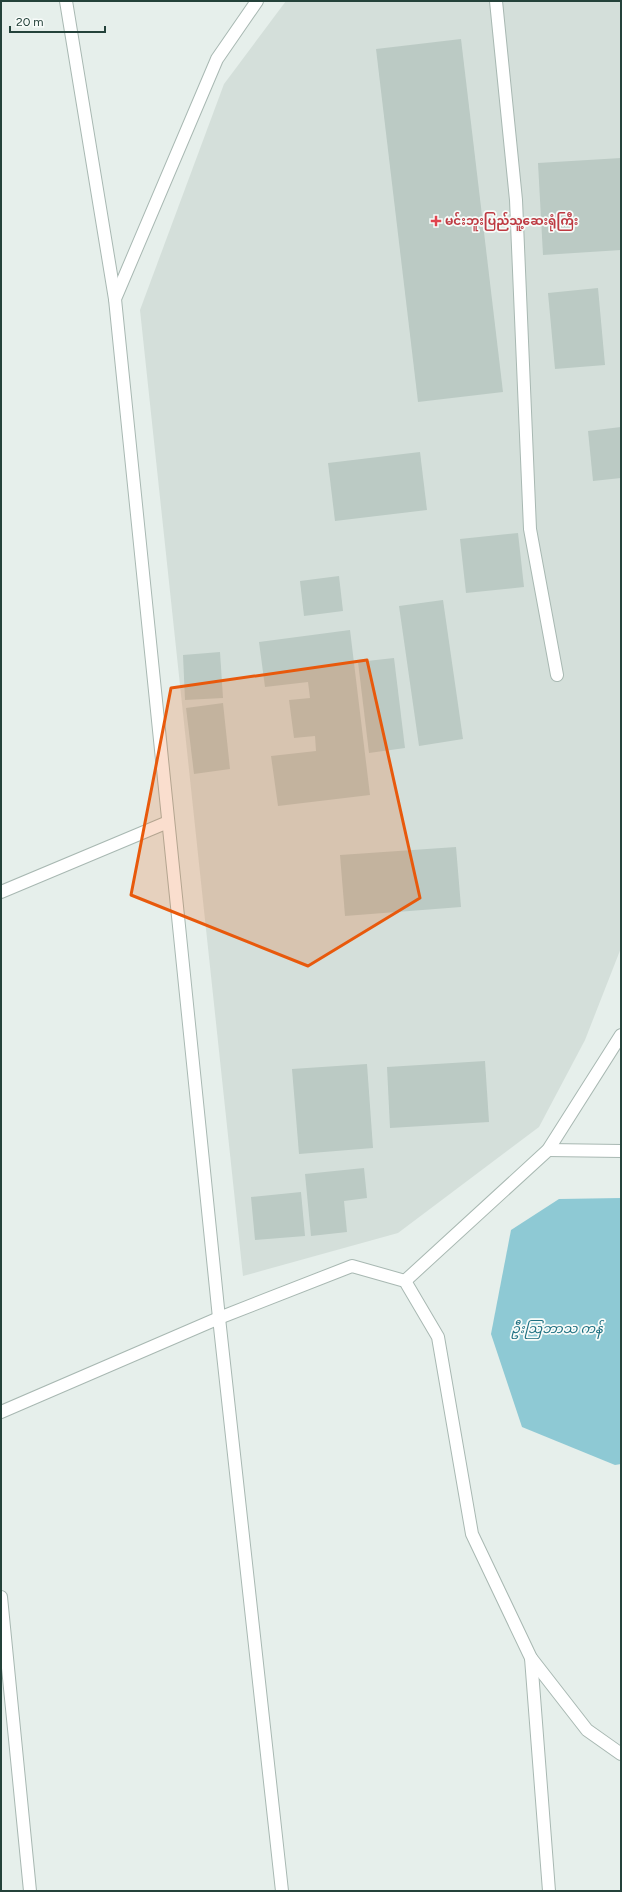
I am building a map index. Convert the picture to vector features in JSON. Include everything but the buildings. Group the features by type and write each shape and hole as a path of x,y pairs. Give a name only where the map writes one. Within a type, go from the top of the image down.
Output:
{"street":[{"path":"66,1 114,299 219,1318 282,1891"},
{"path":"114,299 217,59 257,1"},
{"path":"496,1 516,200 530,529 556,675"},
{"path":"1,892 168,822"},
{"path":"405,1281 548,1150 621,1035"},
{"path":"548,1150 621,1151"},
{"path":"1,1412 219,1318 352,1266 405,1281 438,1337 472,1534 531,1658 586,1730 621,1754"},
{"path":"1,1597 30,1891"},
{"path":"531,1658 549,1891"}],"highlighted area":[{"path":"367,660 420,898 308,966 131,895 171,688"}],"shaded area":[{"path":"286,1 621,1 621,948 585,1040 539,1127 398,1233 243,1276 140,310 224,84"}],"water":[{"name":"ဦး‌ဩဘာသ ကန်","path":"621,1198 621,1464 615,1465 522,1427 491,1334 511,1230 559,1199"}],"place":[{"name":"မင်းဘူးပြည်သူ့ဆေးရုံကြီး","path":"436,221"}]}
